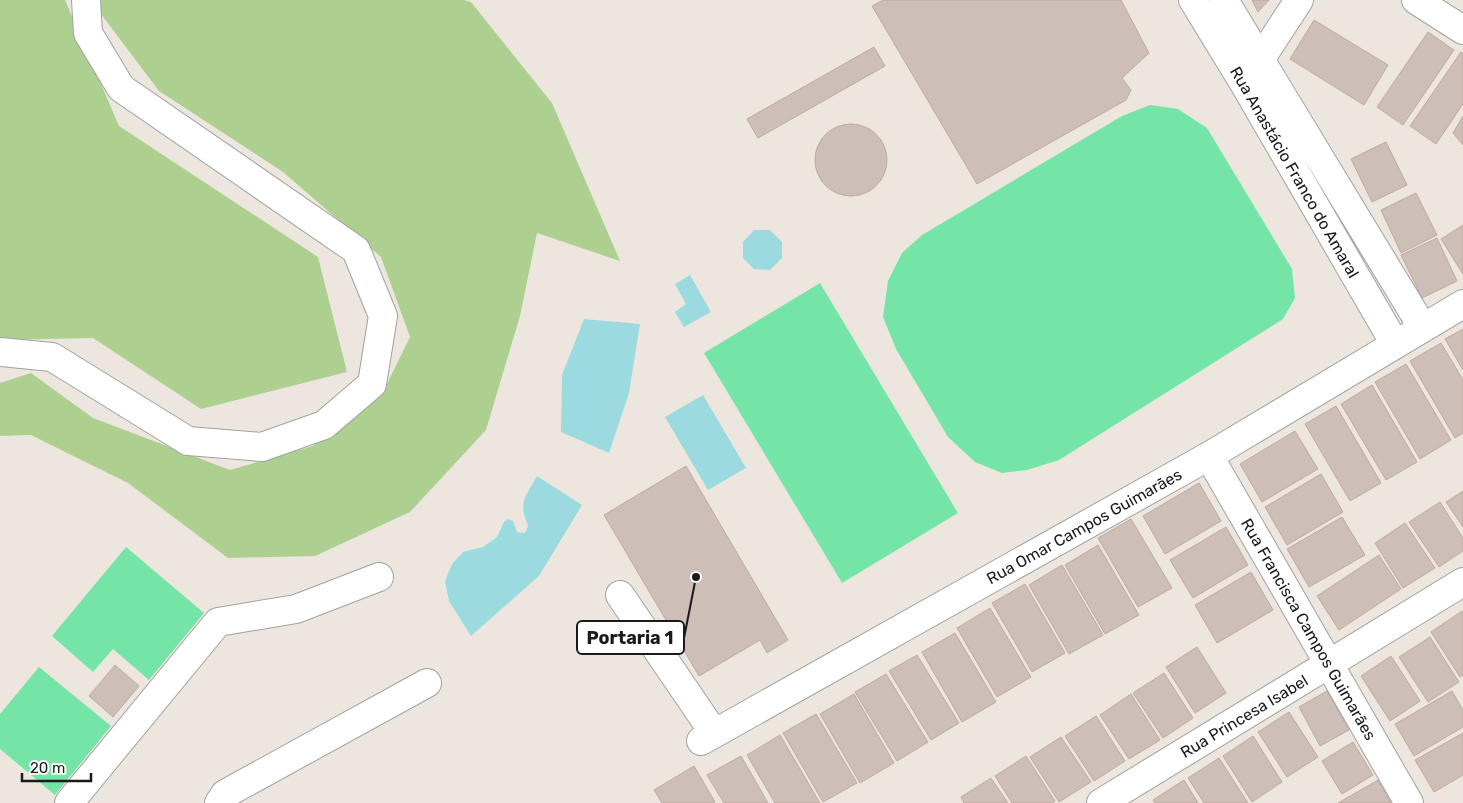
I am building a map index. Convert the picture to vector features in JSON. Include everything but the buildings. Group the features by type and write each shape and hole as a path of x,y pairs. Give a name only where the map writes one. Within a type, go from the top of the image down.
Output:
{"street":[{"path":"0,352 52,357 188,441 262,447 324,425 372,384 383,316 356,250 121,88 88,33 86,0"},
{"name":"Rua Anastácio Franco do Amaral","path":"1193,0 1245,85 1395,344"},
{"name":"Rua Anastácio Franco do Amaral","path":"1224,0 1423,328"},
{"path":"1245,85 1299,0"},
{"path":"1416,0 1463,30"},
{"name":"Rua Omar Campos Guimarães","path":"620,595 707,737 1209,456 1463,304"},
{"name":"Rua Francisca Campos Guimarães","path":"1209,456 1408,803"},
{"path":"69,803 218,622 296,609 379,577"},
{"name":"Rua Princesa Isabel","path":"1101,803 1463,582"},
{"path":"219,803 226,794 427,683"}],"green space":[{"path":"0,0 65,0 119,126 318,257 347,372 201,409 93,338 0,340"},
{"path":"99,0 464,0 471,2 552,103 620,261 537,233 520,316 486,430 410,512 315,556 228,558 128,483 31,435 0,436 0,383 31,373 93,418 230,470 313,446 384,390 410,337 381,257 283,172 159,91 101,14"},
{"path":"1150,105 1178,109 1207,128 1292,269 1295,298 1283,319 1059,460 1027,470 1002,473 975,462 948,437 896,349 883,317 888,281 902,253 922,235 1122,116"},
{"path":"820,283 958,513 842,583 704,353"},
{"path":"126,547 204,613 149,680 113,649 93,672 52,636"},
{"path":"39,667 111,726 55,795 0,749 0,714"}],"water":[{"path":"754,230 770,230 782,242 782,258 770,270 754,269 743,258 743,242"},
{"path":"690,275 711,312 684,327 675,312 686,304 675,284"},
{"path":"584,319 640,324 629,393 609,453 561,432 562,375"},
{"path":"703,395 746,468 708,490 665,417"},
{"path":"537,476 582,505 539,576 471,636 449,601 445,581 452,564 463,552 483,547 497,537 504,522 508,519 513,521 517,532 525,533 528,526 523,505 524,500"}],"place":[{"name":"Portaria 1","path":"696,577"}]}
